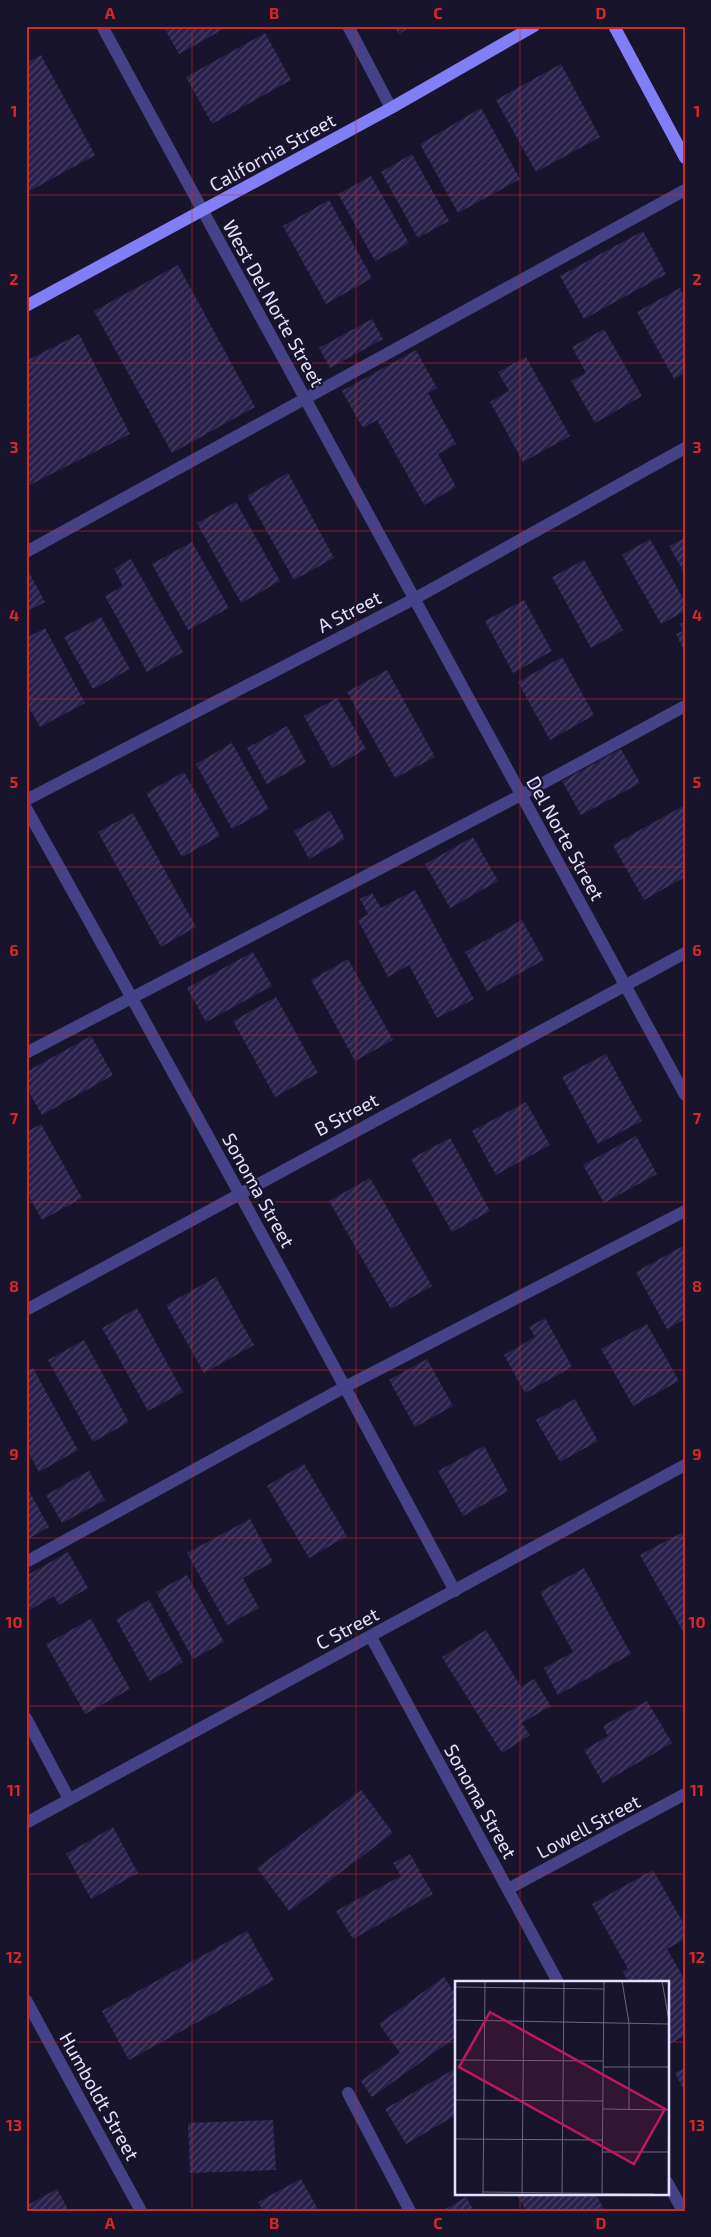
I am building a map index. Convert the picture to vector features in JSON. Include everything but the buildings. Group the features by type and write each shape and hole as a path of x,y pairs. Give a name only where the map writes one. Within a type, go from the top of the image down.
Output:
{"street":[{"name":"West Del Norte Street","path":"102,26 414,599"},
{"path":"348,26 391,108"},
{"name":"California Street","path":"26,306 391,108 534,26"},
{"path":"614,26 685,158"},
{"path":"26,552 685,190"},
{"name":"A Street","path":"26,800 414,599 685,448"},
{"name":"Del Norte Street","path":"414,599 685,1095"},
{"path":"26,1053 521,795 685,706"},
{"name":"Sonoma Street","path":"26,808 262,1233 343,1388 455,1591"},
{"name":"B Street","path":"26,1310 685,953"},
{"path":"26,1562 343,1388 685,1211"},
{"name":"C Street","path":"26,1823 685,1465"},
{"name":"Sonoma Street","path":"371,1637 557,1981"},
{"path":"26,1718 69,1799"},
{"name":"Lowell Street","path":"508,1889 685,1794"},
{"name":"Humboldt Street","path":"26,2000 141,2211"},
{"path":"348,2093 410,2211"},
{"path":"668,2184 683,2211"}]}
